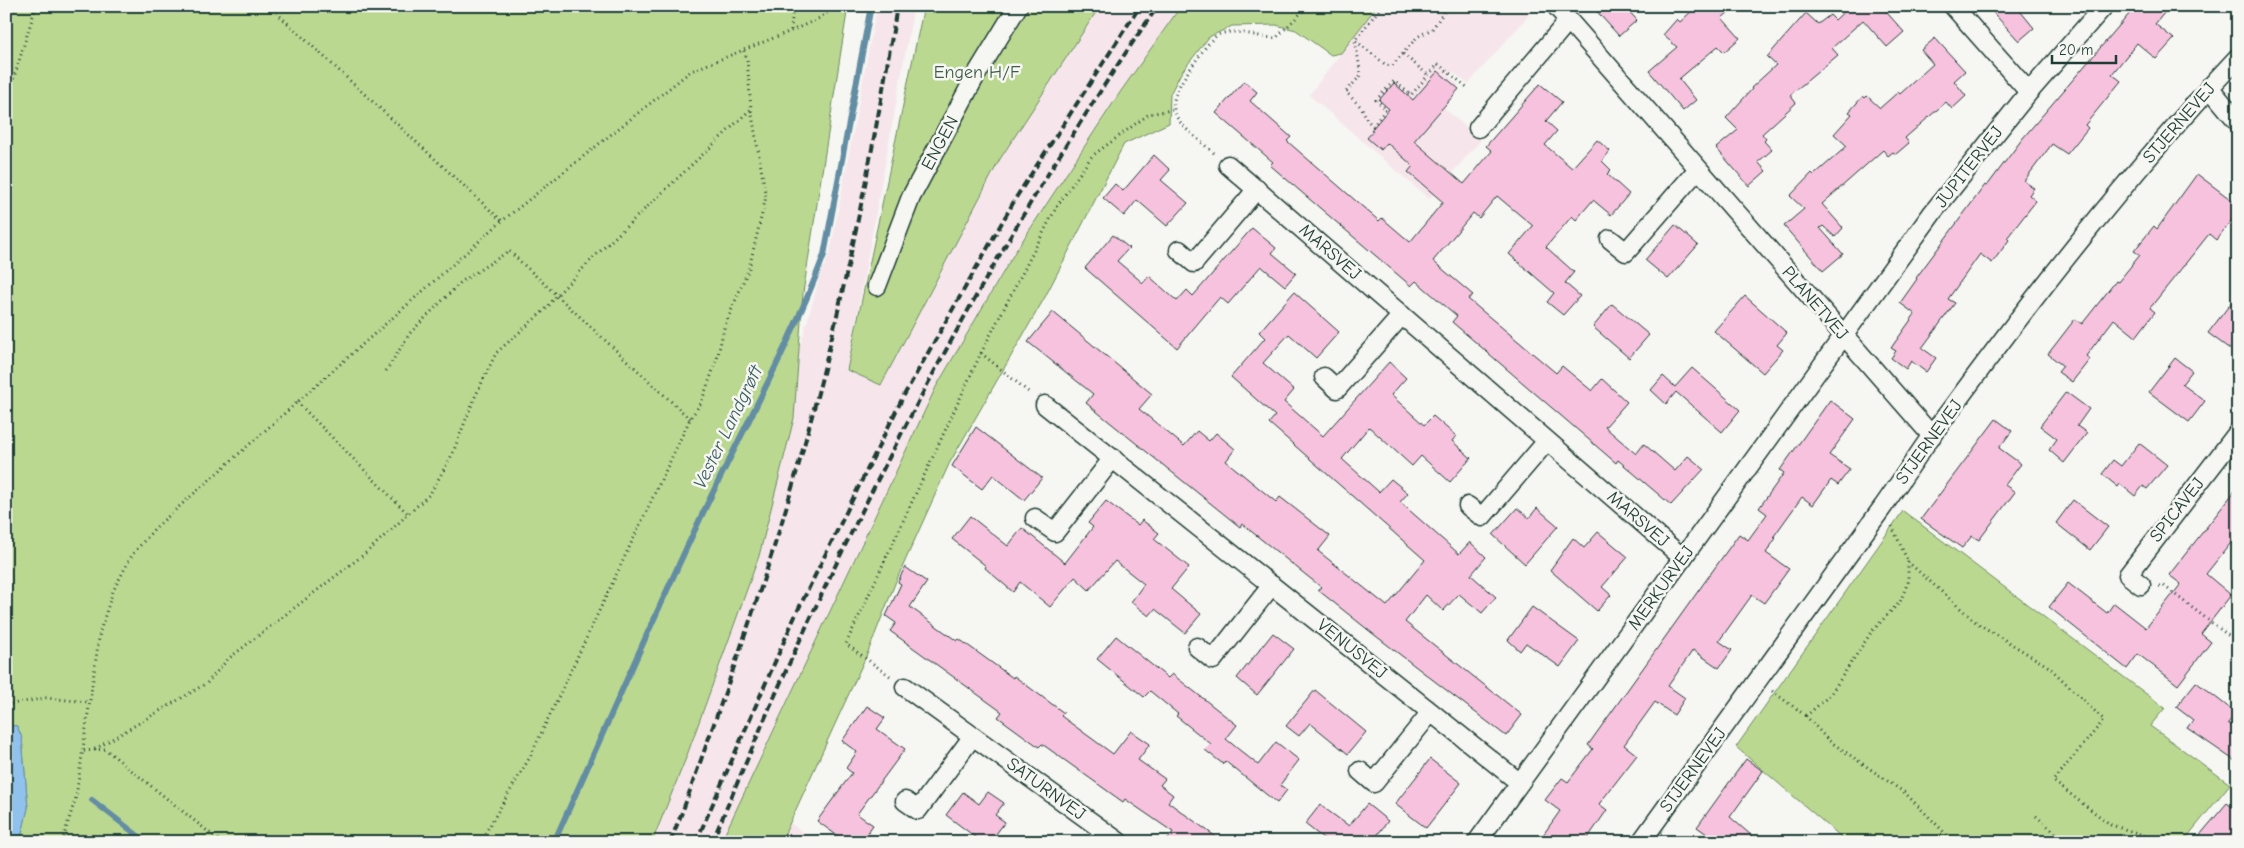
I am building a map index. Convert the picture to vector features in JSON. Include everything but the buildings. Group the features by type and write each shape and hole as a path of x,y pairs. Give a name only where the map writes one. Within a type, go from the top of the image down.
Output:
{"street":[{"name":"ENGEN","path":"877,286 911,198 976,75 1018,6"},
{"name":"PLANETVEJ","path":"1556,6 1932,436"},
{"path":"1953,6 2029,92"},
{"name":"JUPITERVEJ","path":"1842,334 1940,203 2029,92 2104,6"},
{"path":"1478,128 1568,21"},
{"name":"STJERNEVEJ","path":"1642,841 1884,506 1932,436 2076,247 2209,87 2238,57"},
{"path":"2209,87 2238,122"},
{"name":"MARSVEJ","path":"1228,165 1683,558"},
{"path":"1610,239 1626,252 1698,169"},
{"path":"1179,250 1194,263 1257,189"},
{"path":"1324,376 1338,388 1402,315"},
{"name":"MERKURVEJ","path":"1477,842 1683,558 1842,334"},
{"name":"VENUSVEJ","path":"1045,405 1520,783"},
{"name":"SPICAVEJ","path":"2141,585 2128,575 2238,432"},
{"path":"1468,506 1482,517 1547,441"},
{"path":"1035,518 1054,532 1113,458"},
{"path":"1197,647 1213,660 1272,585"},
{"name":"SATURNVEJ","path":"905,687 1119,842"},
{"path":"1360,771 1374,783 1431,712"},
{"path":"905,801 918,810 973,736"}],"path":[{"path":"6,103 36,6"},
{"path":"269,6 502,221"},
{"path":"791,30 793,6"},
{"path":"62,842 76,797 100,631 113,590 132,555 155,528 502,221 692,71 820,18 836,6"},
{"path":"1228,165 1184,128 1172,110 1177,87 1208,45 1219,35 1236,32 1264,38 1276,38 1308,6"},
{"path":"1382,6 1356,40 1361,75 1346,92 1362,108 1366,120 1372,126 1386,109 1376,100 1394,80 1412,94 1438,64 1468,88"},
{"path":"1356,40 1389,66 1394,64 1417,36 1432,28 1447,8 1445,6"},
{"path":"480,842 530,757 690,419 702,403 718,359 724,328 749,268 766,197 752,109 747,58 743,49"},
{"path":"1403,54 1428,75"},
{"path":"95,749 206,683 228,659 367,552 430,494 452,455 474,399 496,353 547,308 557,294 752,109"},
{"path":"905,687 846,644 981,353 1057,206 1092,156 1150,114 1172,110"},
{"path":"386,371 410,333 461,282 509,251 690,419"},
{"path":"981,353 1045,405"},
{"path":"297,402 408,514"},
{"path":"1806,716 1830,695 1872,631 1900,602 1908,582 1908,562 1884,506"},
{"path":"1908,562 1977,623 2049,667 2104,720 2053,781 2111,825 2166,842"},
{"path":"2141,585 2164,586 2238,643"},
{"path":"1758,680 1806,716 1828,740 1905,793 1954,842"},
{"path":"6,705 46,698 89,702"},
{"path":"84,751 105,749 221,842"},
{"path":"2036,816 2066,842"}],"shaded area":[{"path":"877,6 914,6 847,370 1000,159 1100,6 1181,6 1121,91 1015,252 936,387 721,842 652,842 686,758 759,556 794,418 799,350 820,276 830,253"},
{"path":"1377,6 1527,6 1531,10 1530,14 1468,84 1453,72 1449,76 1458,84 1456,87 1459,89 1443,107 1481,140 1429,199 1309,95"},
{"path":"790,823 816,842 781,842"}],"green space":[{"path":"6,6 848,6 803,293 794,418 759,556 686,758 652,842 20,842 28,808 22,738 17,726 6,725 6,655 11,634 6,611"},
{"name":"Engen H/F","path":"924,6 1100,6 1000,159 881,385 847,370"},
{"path":"1181,6 1377,6 1341,53 1331,55 1296,30 1276,25 1232,26 1209,37 1181,73 1170,94 1169,123 1124,144 1045,297 949,464 896,581 868,652 781,842 721,842 936,387 1015,252 1121,91"},
{"path":"1903,511 2165,708 2150,726 2230,784 2183,842 2160,837 2156,842 1847,842 1736,747"}],"water":[{"path":"6,6 15,6 6,35"},
{"path":"6,611 11,634 6,655"},
{"path":"6,725 17,726 22,738 28,808 20,842 6,842"}],"waterway":[{"name":"Vester Landgrøft","path":"554,842 681,559 765,388 811,289 824,255 871,6"},
{"path":"92,800 146,842"}],"railway":[{"path":"670,842 727,687 782,523 794,481 840,304 853,245 897,6"},
{"path":"696,842 796,614 903,397 1017,196 1140,6"},
{"path":"712,842 810,619 867,501 927,385 991,270 1058,158 1094,100 1158,6"}]}
